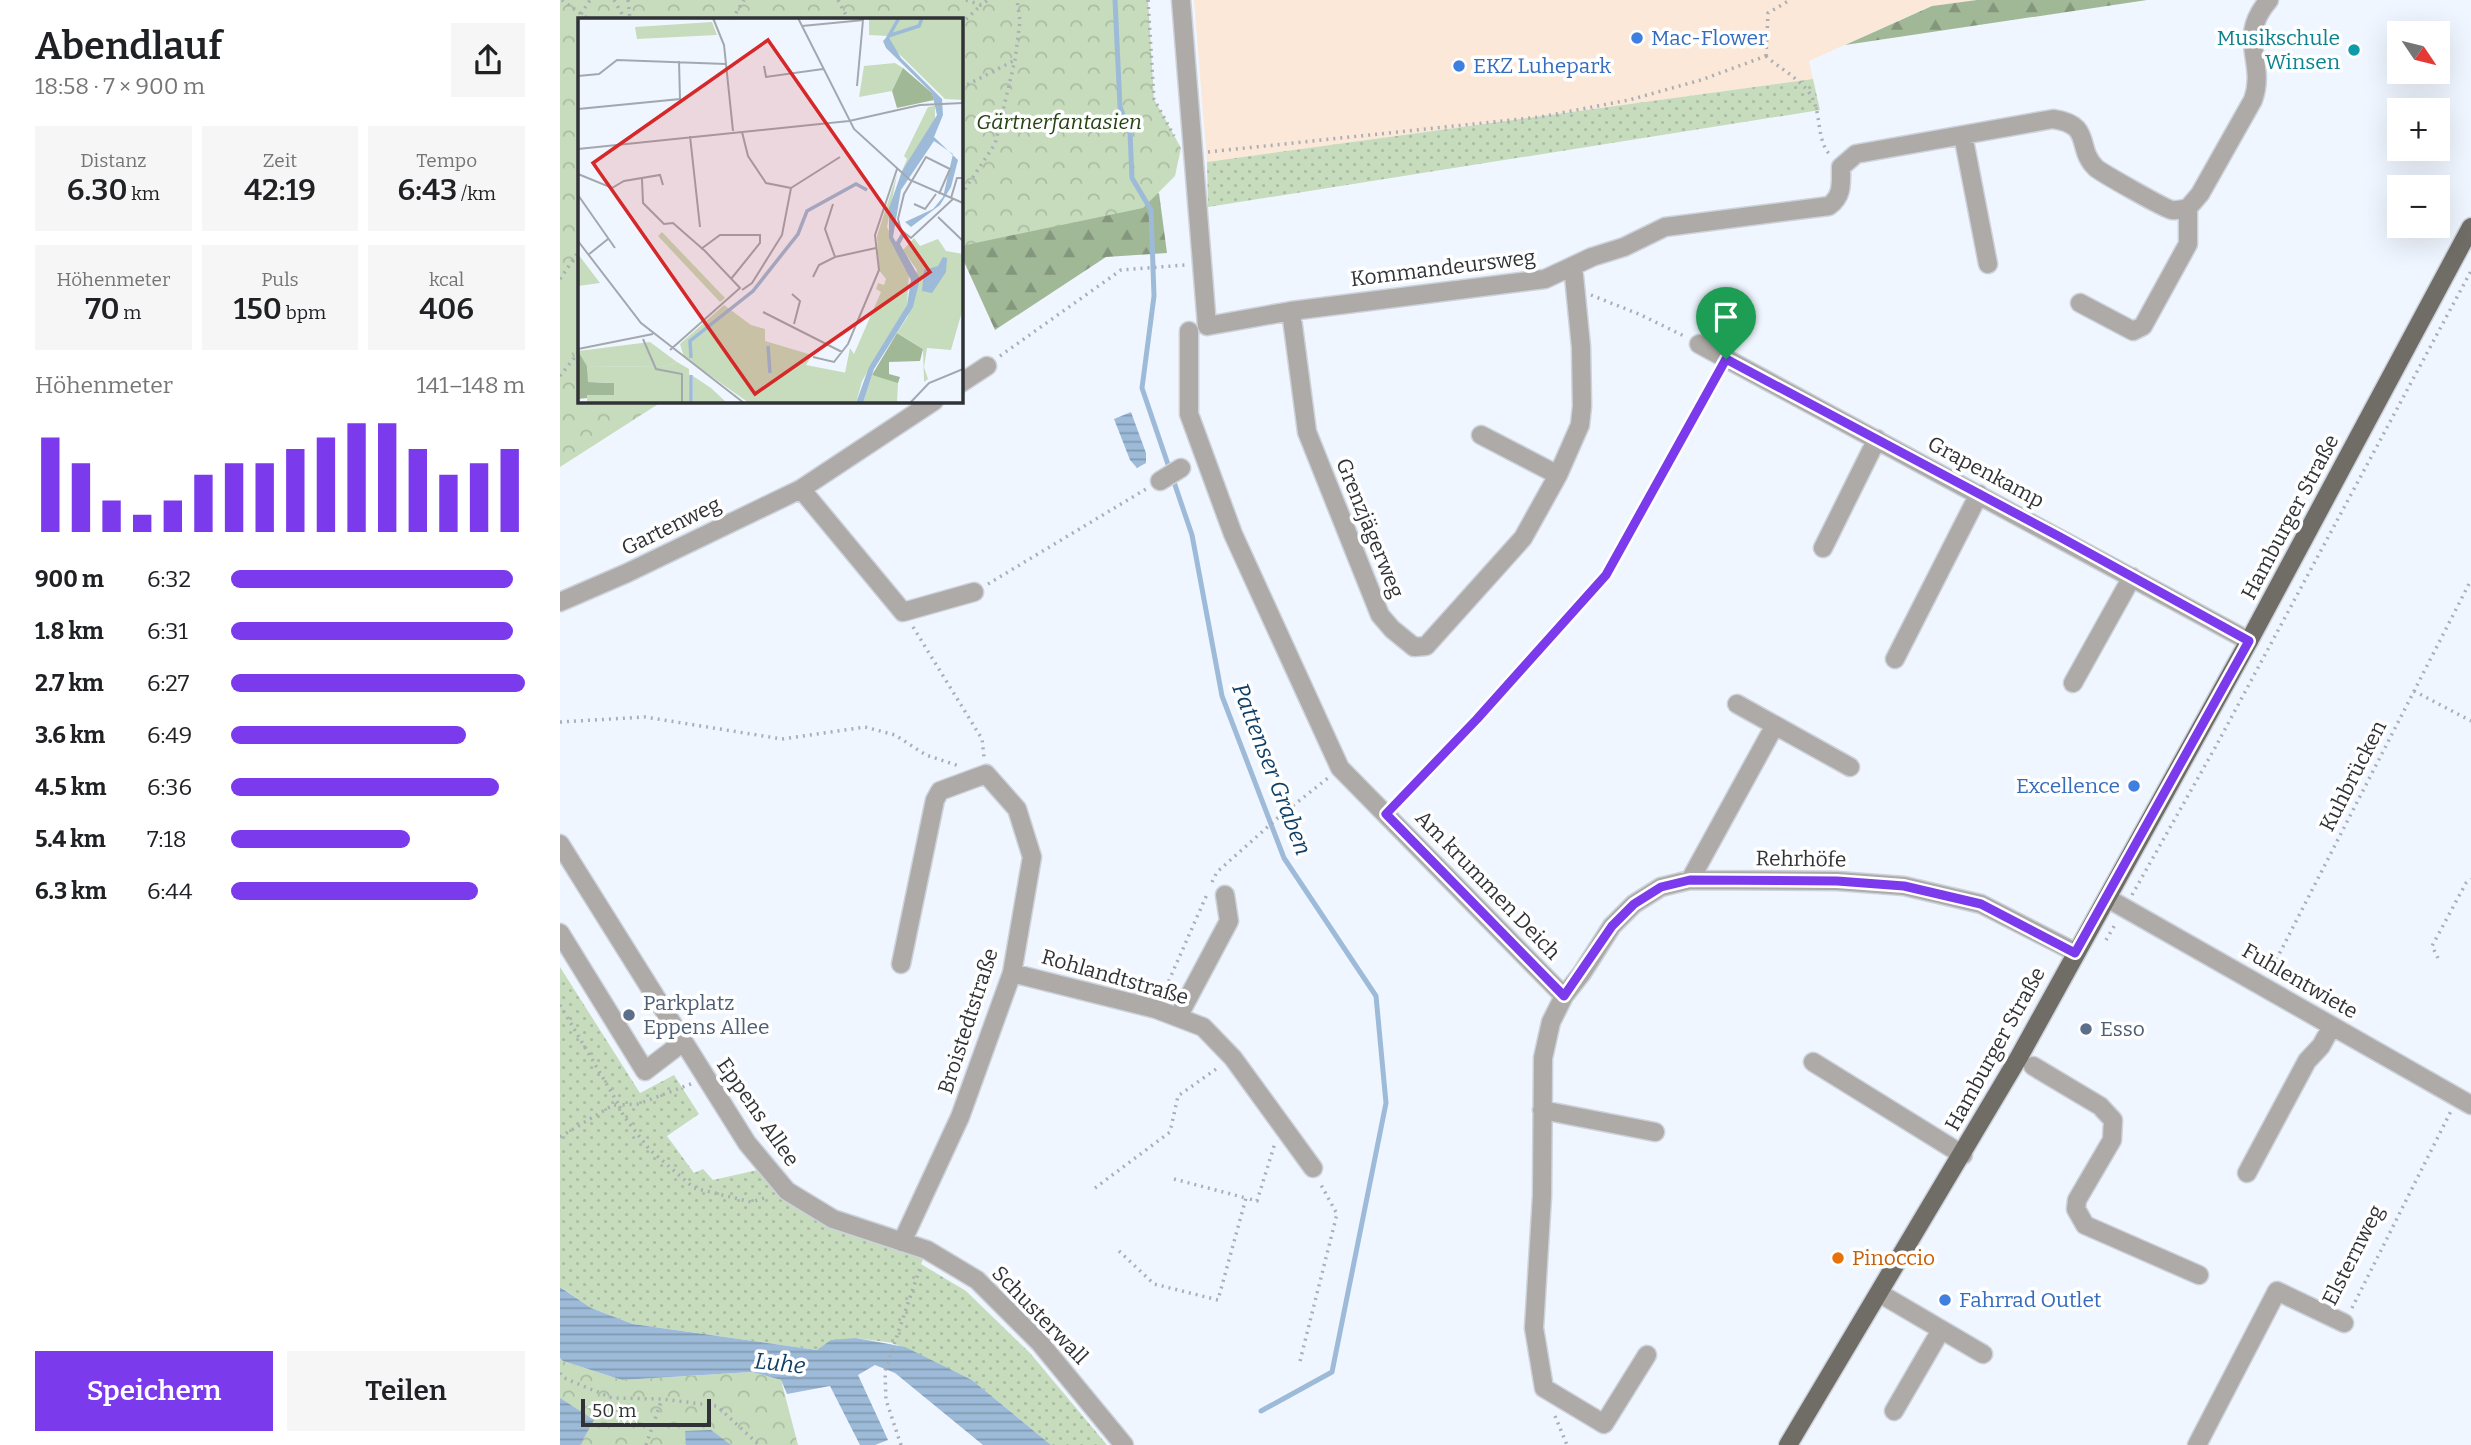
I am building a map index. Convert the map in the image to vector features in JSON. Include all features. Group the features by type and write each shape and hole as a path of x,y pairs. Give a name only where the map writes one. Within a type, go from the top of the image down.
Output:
{"main road":[{"name":"Hamburger Straße","path":"1788,1445 1963,1155 2249,641 2471,227"}],"street":[{"name":"Kommandeursweg","path":"1181,0 1207,326 1291,311 1545,279 1665,227 1829,206 1838,200 1841,167"},
{"path":"2080,303 2133,331 2143,326 2188,244 2188,208 2200,194 2253,100 2258,85 2251,38 2254,23 2269,0"},
{"path":"1841,167 1856,154 2053,120 2068,122 2081,133 2085,149 2095,167 2171,210 2188,208"},
{"path":"1963,135 1988,264"},
{"name":"Grenzjägerweg","path":"1291,311 1307,432 1380,615 1414,647 1426,646 1523,538 1558,475 1580,425 1581,348 1573,266"},
{"name":"Am krummen Deich","path":"1189,331 1189,414 1233,534 1340,768 1564,996"},
{"name":"Grapenkamp","path":"1699,344 2249,641"},
{"path":"962,382 987,366"},
{"name":"Gartenweg","path":"560,602 802,489 932,402"},
{"path":"1481,435 1558,475"},
{"path":"1823,548 1877,439"},
{"path":"1160,481 1181,468"},
{"path":"802,489 903,612 974,592"},
{"path":"1895,659 1979,494"},
{"path":"2073,683 2133,577"},
{"path":"1737,704 1850,767"},
{"path":"1690,880 1775,725"},
{"path":"901,964 935,800 940,791 986,775"},
{"name":"Broistedtstraße","path":"902,1241 960,1117 1012,972 1032,856 1017,809 986,775"},
{"name":"Eppens Allee","path":"560,844 747,1143 787,1191 833,1219 902,1241"},
{"name":"Rehrhöfe","path":"1564,996 1612,926 1634,904 1661,887 1690,880 1837,881 1904,886 1981,904 2075,953"},
{"path":"1178,1017 1229,921 1225,895"},
{"name":"Fuhlentwiete","path":"2107,898 2464,1101"},
{"path":"560,933 645,1071 683,1042"},
{"name":"Rohlandtstraße","path":"1012,972 1156,1009 1203,1027 1233,1058 1313,1168"},
{"path":"1564,996 1551,1022 1543,1058 1542,1196 1534,1328 1544,1388 1604,1424 1647,1355"},
{"path":"2247,1173 2307,1061 2321,1046 2332,1026"},
{"path":"1814,1062 1963,1155"},
{"path":"2033,1066 2100,1106 2113,1121 2112,1140 2077,1200 2076,1209 2085,1225 2199,1275"},
{"path":"1542,1110 1655,1132"},
{"name":"Schusterwall","path":"902,1241 927,1250 978,1280 1040,1343 1125,1445"},
{"name":"Elsternweg","path":"2197,1445 2277,1291 2344,1323"},
{"path":"1879,1293 1983,1354"},
{"path":"1894,1411 1941,1330"}],"path":[{"path":"562,0 587,18"},
{"path":"581,14 590,0"},
{"path":"614,0 627,18"},
{"path":"628,0 628,18"},
{"path":"733,18 744,0"},
{"path":"838,0 847,18"},
{"path":"965,0 981,5"},
{"path":"962,23 988,0"},
{"path":"962,194 995,144 1015,60 1020,22 1017,0"},
{"path":"1148,0 1154,99 1174,136"},
{"path":"1790,0 1769,13 1766,56 1802,85 1814,100 1824,147 1841,167"},
{"path":"1192,154 1540,117 1629,100 1701,80 1766,56"},
{"path":"962,87 1015,60"},
{"path":"560,279 578,252"},
{"path":"987,366 1121,270 1186,265"},
{"path":"2130,899 2216,746 2471,271"},
{"path":"1576,290 1641,315 1699,344"},
{"path":"560,376 578,353"},
{"path":"1386,814 1477,719 1606,575 1726,359"},
{"path":"974,592 1160,481"},
{"name":"Kuhbrücken","path":"2262,986 2471,580"},
{"path":"560,722 645,717 782,739 865,727 895,735 926,755 986,775 982,739 903,612"},
{"path":"2414,691 2471,721"},
{"path":"1156,1009 1217,872 1281,815 1340,768"},
{"path":"2438,958 2432,947 2466,883 2471,879"},
{"path":"560,1005 623,1115 649,1149 694,1188 751,1202 787,1191"},
{"path":"1095,1188 1170,1132 1178,1096 1233,1058"},
{"path":"560,1137 612,1105 638,1104 706,1079"},
{"name":"Elsternweg","path":"2344,1323 2464,1101"},
{"path":"1174,1179 1257,1201 1281,1124"},
{"path":"1300,1361 1337,1213 1313,1168"},
{"path":"1119,1251 1154,1284 1218,1300 1246,1198"},
{"path":"901,1445 886,1400 885,1371 917,1276"},
{"path":"560,1373 564,1378 612,1398 662,1399 717,1406 759,1445"},
{"path":"646,1445 662,1399"}],"shaded area":[{"path":"1194,0 1977,0 1931,6 1809,61 1813,79 1207,162"}],"green space":[{"name":"Gärtnerfantasien","path":"560,0 1148,0 1154,99 1181,148 1175,176 1143,208 962,246 962,18 578,18 578,402 661,402 560,467"},
{"path":"1977,0 2147,0 1845,45 1932,6"},
{"path":"1813,79 1820,110 1208,207 1207,162"},
{"path":"1159,193 1167,253 1106,257 995,330 962,257 962,239"},
{"path":"578,260 578,344 560,369 560,287"},
{"path":"560,967 640,1093 674,1075 699,1114 667,1136 694,1173 703,1169 713,1180 766,1168 787,1191 927,1250 921,1264 966,1291 1030,1353 1107,1445 1051,1445 972,1380 893,1343 856,1338 817,1350 633,1324 591,1308 560,1287"},
{"path":"560,1358 622,1380 752,1372 781,1380 798,1445 560,1445"}],"water":[{"path":"1131,412 1146,453 1146,463 1137,468 1130,460 1114,419"},
{"name":"Luhe","path":"560,1287 591,1308 633,1324 817,1350 831,1340 856,1338 905,1347 972,1380 1051,1445 983,1445 895,1373 875,1365 858,1375 888,1440 875,1445 860,1445 830,1386 787,1394 781,1380 752,1372 622,1380 560,1358"},
{"path":"560,1398 594,1420 580,1445 560,1445"},
{"path":"711,1430 731,1445 686,1445 685,1431"}],"waterway":[{"name":"Pattenser Graben","path":"1115,0 1120,107 1130,132 1132,178 1151,210 1154,296 1142,388 1192,535 1222,696 1284,858 1376,996 1386,1103 1332,1372 1261,1411"}],"place":[{"name":"Mac-Flower","path":"1637,38"},
{"name":"Musikschule Winsen","path":"2354,50"},
{"name":"EKZ Luhepark","path":"1459,66"},
{"name":"Excellence","path":"2134,786"},
{"name":"Parkplatz Eppens Allee","path":"629,1015"},
{"name":"Esso","path":"2086,1029"},
{"name":"Pinoccio","path":"1838,1258"},
{"name":"Fahrrad Outlet","path":"1945,1300"}],"route":[{"path":"1726,359 2249,641 2075,953 1981,904 1904,886 1837,881 1690,880 1661,887 1634,904 1612,926 1564,996 1386,814 1477,719 1606,575 1726,359"}]}
